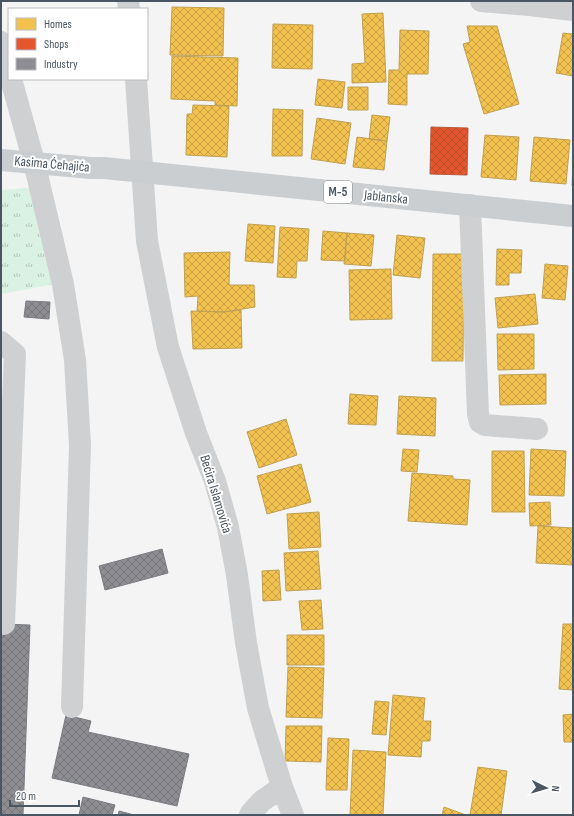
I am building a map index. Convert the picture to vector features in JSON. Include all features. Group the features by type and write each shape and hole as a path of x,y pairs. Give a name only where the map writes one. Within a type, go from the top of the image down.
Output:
{"main road":[{"name":"Kasima Ćehajića","path":"1,160 104,168"},
{"name":"Jablanska","path":"104,168 573,216"}],"street":[{"path":"481,1 573,10"},
{"path":"1,42 8,67"},
{"path":"11,80 34,162 63,284 75,360 80,444 72,707"},
{"name":"Bećira Islamovića","path":"136,80 147,241 168,347 196,433 215,481 228,527 237,575 246,643 258,708 282,787 294,815"},
{"path":"470,205 478,414 480,422 485,425 537,429"},
{"path":"1,342 15,354 4,624"},
{"path":"249,814 262,801 282,787"}],"green space":[{"path":"40,187 60,283 1,294 1,190"}],"building: Homes":[{"path":"172,7 224,8 223,56 170,55"},
{"path":"383,13 386,82 352,83 352,64 365,63 362,14"},
{"path":"273,24 313,25 312,69 272,68"},
{"path":"467,26 497,26 519,104 484,114 463,44 470,42"},
{"path":"400,30 429,31 428,74 407,74 407,105 388,104 389,70 399,70"},
{"path":"563,33 573,34 573,76 556,73"},
{"path":"172,56 238,58 237,106 215,105 215,101 171,99"},
{"path":"318,79 345,82 342,108 315,105"},
{"path":"348,87 368,87 368,110 348,110"},
{"path":"193,105 229,106 227,157 186,155 187,114 192,114"},
{"path":"273,109 303,110 302,156 272,156"},
{"path":"372,115 390,117 387,141 369,139"},
{"path":"317,118 351,123 345,164 311,159"},
{"path":"485,135 519,137 516,180 481,177"},
{"path":"357,137 387,141 384,170 353,167"},
{"path":"534,137 570,140 566,184 530,181"},
{"path":"573,163 573,186 572,186"},
{"path":"248,224 275,226 273,263 245,261"},
{"path":"280,227 309,229 307,261 297,261 296,278 277,277"},
{"path":"323,231 347,233 345,261 321,260"},
{"path":"347,233 374,235 371,266 344,264"},
{"path":"397,235 425,238 420,278 393,275"},
{"path":"497,249 522,250 521,273 509,273 509,285 496,285"},
{"path":"230,252 229,285 254,285 255,307 224,312 197,311 198,296 185,297 184,253"},
{"path":"433,254 464,254 463,361 432,361"},
{"path":"545,264 568,266 565,300 542,298"},
{"path":"391,269 392,319 350,320 349,270"},
{"path":"535,294 538,324 498,328 495,298"},
{"path":"241,310 242,348 193,349 191,311 224,312"},
{"path":"497,334 534,334 534,369 498,370"},
{"path":"546,374 546,404 500,405 499,375"},
{"path":"350,394 378,396 376,425 348,424"},
{"path":"399,396 436,398 435,436 397,434"},
{"path":"286,419 297,455 259,468 247,432"},
{"path":"403,449 419,450 417,472 401,471"},
{"path":"531,449 566,451 564,496 529,495"},
{"path":"492,451 524,451 525,512 492,512"},
{"path":"301,464 311,502 267,514 257,476"},
{"path":"412,473 453,476 453,479 470,480 467,525 408,521"},
{"path":"550,502 551,525 530,526 529,503"},
{"path":"319,512 321,547 289,549 287,514"},
{"path":"538,526 573,528 573,565 536,563"},
{"path":"318,551 321,589 286,591 284,553"},
{"path":"279,570 281,600 263,601 262,571"},
{"path":"321,600 323,629 302,630 299,601"},
{"path":"563,624 573,624 573,690 559,689"},
{"path":"287,635 324,635 324,665 287,665"},
{"path":"288,667 324,668 322,718 286,717"},
{"path":"393,695 425,698 423,721 431,721 430,741 422,741 421,757 388,755"},
{"path":"375,701 389,702 386,735 372,734"},
{"path":"573,714 573,742 564,742 563,715"},
{"path":"286,726 322,726 321,762 285,761"},
{"path":"328,738 349,739 347,790 326,790"},
{"path":"353,750 386,752 383,815 350,815"},
{"path":"478,767 507,771 501,815 470,815"},
{"path":"444,807 466,815 442,815"}],"building: Shops":[{"path":"431,127 468,128 467,175 430,174"}],"building: Industry":[{"path":"26,301 50,302 49,319 24,317"},
{"path":"162,549 168,573 105,590 99,566"},
{"path":"1,624 30,625 23,815 1,815"},
{"path":"66,715 91,721 88,732 189,754 177,806 52,778"},
{"path":"83,797 115,805 112,815 79,815"},
{"path":"119,811 134,815 118,815"}]}
